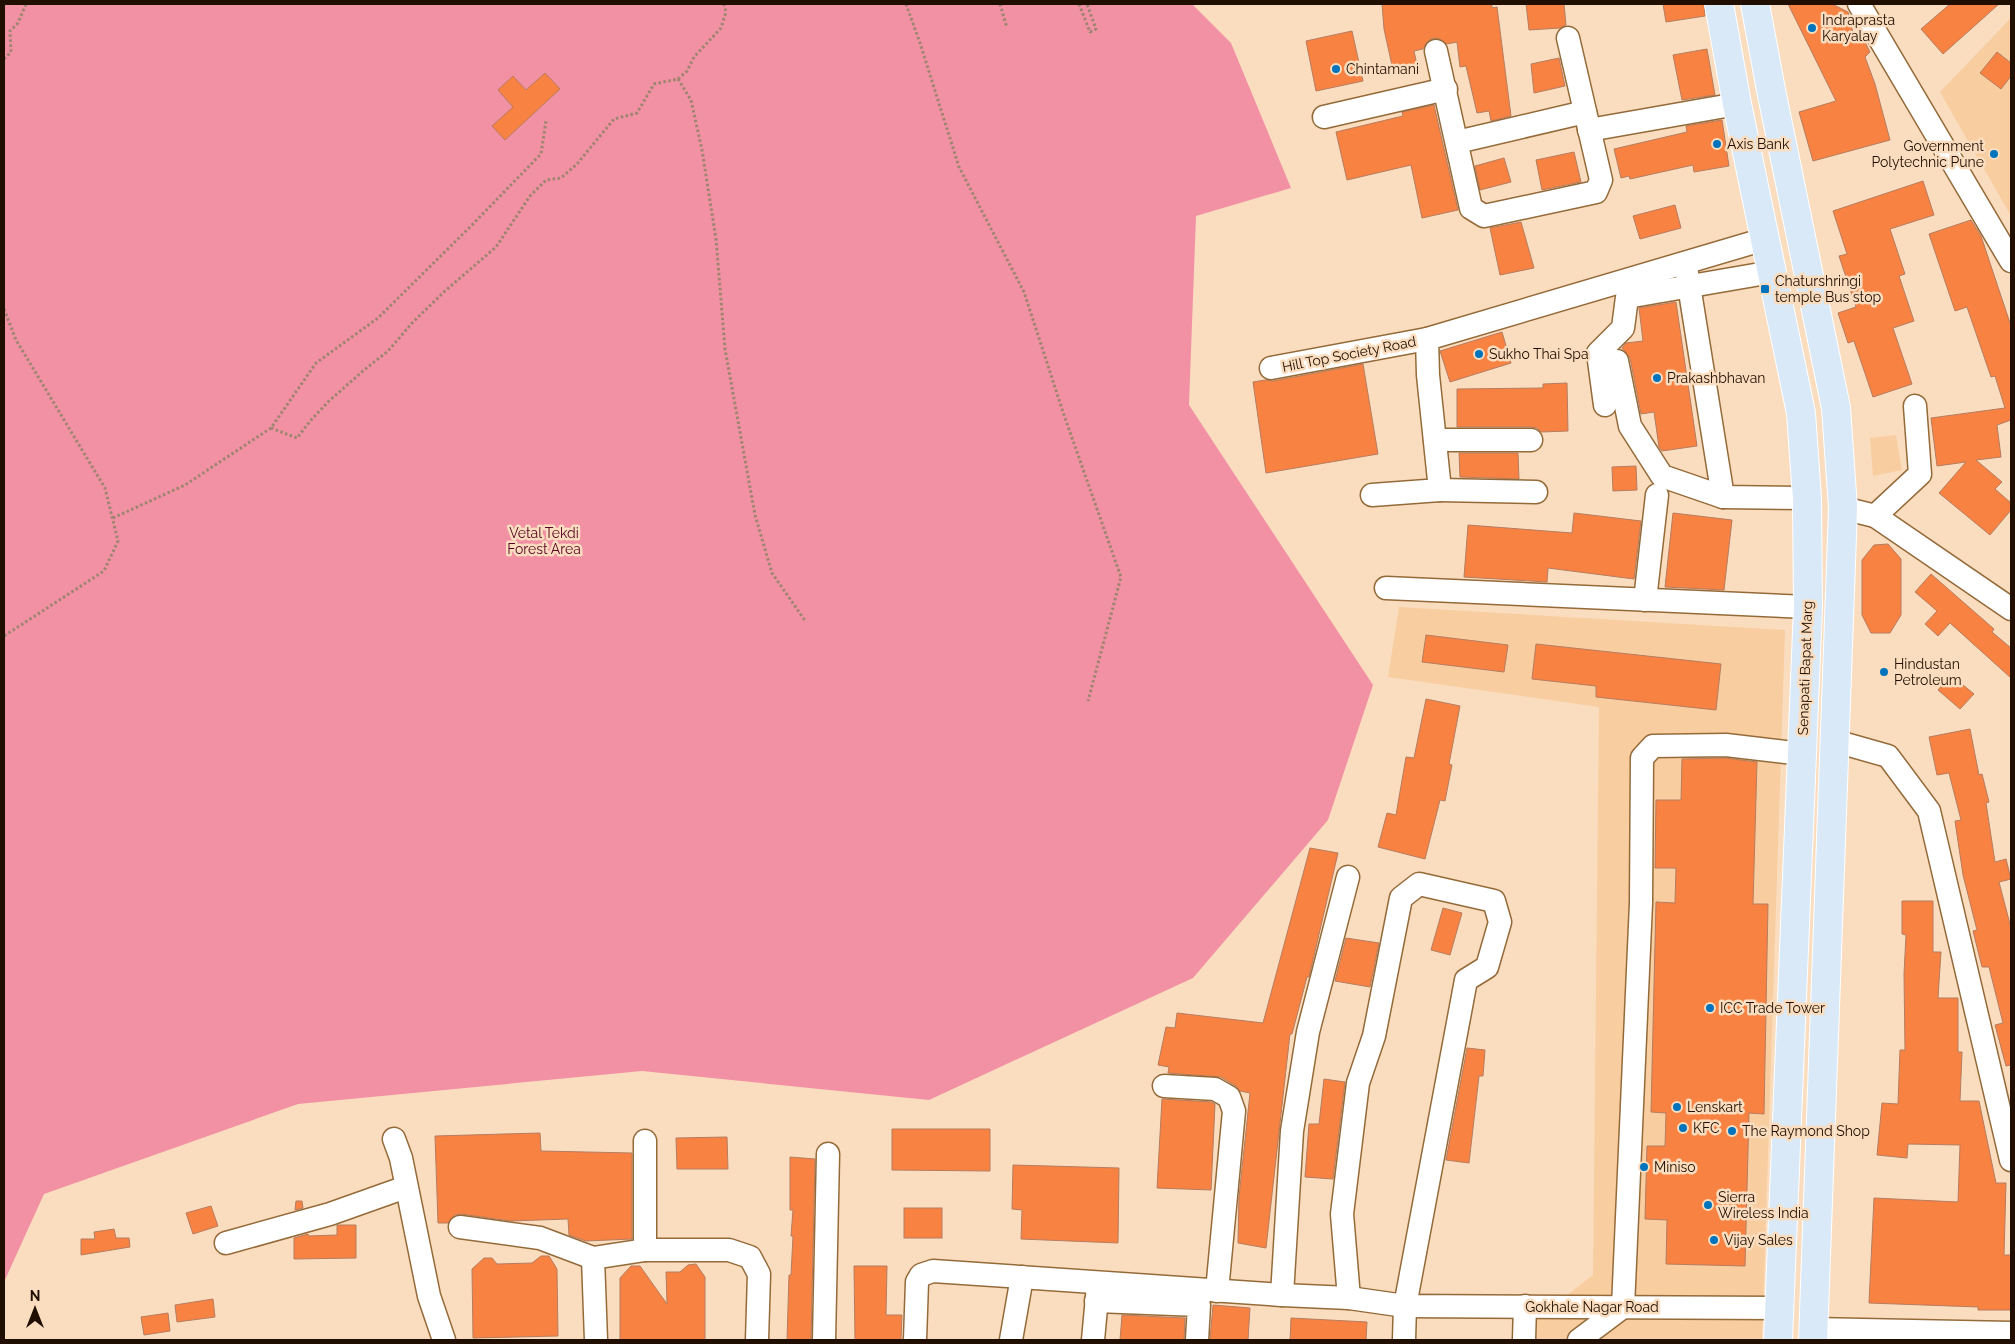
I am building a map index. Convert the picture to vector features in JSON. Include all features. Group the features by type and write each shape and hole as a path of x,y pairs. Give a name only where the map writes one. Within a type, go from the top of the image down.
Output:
{"main road":[{"name":"Senapati Bapat Marg","path":"1719,4 1737,104 1801,413 1807,498 1808,607 1778,1340"},
{"path":"1755,4 1770,90 1836,408 1843,508 1813,1335"}],"street":[{"path":"1859,4 2011,261"},
{"path":"1436,52 1446,89 1471,208 1484,216 1596,192 1601,180 1568,38"},
{"path":"1324,117 1446,89"},
{"path":"1457,142 1587,121 1737,104"},
{"name":"Hill Top Society Road","path":"1271,368 1427,339 1765,239"},
{"path":"1685,263 1723,496"},
{"path":"1605,406 1598,353 1623,328 1627,298 1772,272"},
{"path":"1427,339 1428,376 1440,490"},
{"path":"1617,361 1630,426 1662,476 1723,496 1807,498"},
{"path":"1875,516 1920,474 1915,406"},
{"path":"1435,440 1531,440"},
{"path":"1372,495 1440,490 1536,492"},
{"path":"1645,600 1656,495"},
{"path":"1843,508 1875,516 2011,609"},
{"path":"1386,588 1808,607"},
{"path":"1835,741 1888,756 1929,811 2003,1088 2011,1160"},
{"path":"1579,1340 1623,1307 1641,903 1642,758 1653,746 1726,745 1802,754"},
{"path":"1282,1295 1292,1131 1308,1032 1348,877"},
{"path":"1349,1298 1342,1214 1358,1083 1374,1036 1401,898 1420,884 1494,901 1500,922 1487,967 1466,980 1405,1306 1404,1340"},
{"path":"1164,1086 1215,1089 1229,1097 1234,1111 1217,1291"},
{"path":"394,1139 401,1158 429,1296 444,1340"},
{"path":"645,1141 645,1250"},
{"path":"824,1340 828,1154"},
{"path":"226,1243 330,1214 406,1187"},
{"path":"460,1226 540,1238 593,1258 645,1250 729,1250 750,1257 759,1274 756,1340"},
{"path":"593,1258 596,1340"},
{"path":"915,1340 917,1282 921,1275 933,1271 1022,1277 1097,1292 1199,1305 1197,1340"},
{"path":"1011,1340 1022,1277"},
{"name":"Gokhale Nagar Road","path":"1097,1292 1217,1291 1349,1298 1405,1306 1779,1308"},
{"path":"1093,1340 1097,1292"},
{"path":"1524,1340 1525,1306"},
{"path":"1813,1335 2011,1333"}],"path":[{"path":"4,59 11,52 10,31 18,23 26,4"},
{"path":"272,428 297,438 329,401 388,350 438,297 496,247 530,196 546,180 561,178 578,164 614,119 637,114 654,84 678,79 687,71 694,57 721,28 726,12 724,4"},
{"path":"906,4 959,168 1024,292 1065,418 1121,577 1088,701"},
{"path":"1000,4 1007,28"},
{"path":"1079,4 1090,32 1096,30 1087,4"},
{"path":"678,79 691,100 702,150 716,239 725,349 755,515 772,573 806,622"},
{"path":"113,518 185,485 272,428 316,363 378,318 542,154 546,121"},
{"path":"4,309 16,340 105,488 118,541 104,571 4,636"}],"shaded area":[{"name":"Government Polytechnic Pune","path":"2011,18 2011,216 1940,92"},
{"path":"1896,435 1902,470 1873,476 1870,438"},
{"path":"1399,607 1785,630 1762,1340 1516,1340 1516,1335 1593,1275 1599,707 1388,677"}],"green space":[{"name":"Vetal Tekdi Forest Area","path":"4,4 1192,4 1231,43 1291,188 1196,216 1189,405 1373,685 1328,820 1193,978 929,1100 642,1071 298,1104 44,1194 4,1282"}],"building":[{"path":"1382,4 1492,4 1492,8 1497,7 1511,116 1491,121 1489,111 1477,113 1466,66 1460,67 1457,42 1447,44 1440,39 1433,38 1427,42 1423,49 1414,51 1417,65 1393,70 1384,29"},
{"path":"1526,4 1564,4 1566,25 1560,28 1529,30"},
{"path":"1663,4 1704,4 1705,16 1666,22"},
{"path":"1788,4 1832,4 1848,12 1853,33 1861,34 1870,52 1865,57 1875,84 1890,140 1813,161 1799,112 1836,101"},
{"path":"1950,4 1999,4 1943,54 1921,29"},
{"name":"Chintamani","path":"1352,31 1363,81 1316,91 1306,41"},
{"path":"1707,49 1715,95 1682,100 1673,55"},
{"path":"1997,52 2011,63 2011,76 2001,89 1980,73"},
{"path":"1559,58 1565,86 1534,93 1531,64"},
{"path":"545,73 560,89 505,140 492,126 513,107 498,90 513,76 526,90"},
{"path":"1434,105 1458,210 1422,218 1411,165 1347,180 1336,132 1403,116 1402,112"},
{"path":"1722,120 1729,166 1694,172 1693,165 1630,179 1629,176 1621,178 1614,149 1687,132 1686,126"},
{"path":"1574,152 1581,182 1542,190 1536,160"},
{"path":"1504,158 1511,182 1480,190 1475,166"},
{"path":"1923,181 1934,215 1890,229 1905,274 1899,276 1914,321 1893,328 1912,384 1873,397 1854,341 1848,343 1838,313 1856,307 1839,256 1847,254 1833,211"},
{"path":"1675,205 1681,228 1640,239 1633,216"},
{"path":"1971,220 1981,236 2011,326 2011,420 1997,425 2001,457 1976,460 2002,482 1995,489 2011,503 2011,510 1990,535 1939,493 1966,462 1937,466 1931,418 2005,408 1995,376 1991,377 1967,307 1955,311 1929,234"},
{"path":"1521,222 1534,268 1500,275 1490,228"},
{"name":"Prakashbhavan","path":"1676,302 1697,446 1662,451 1659,447 1654,412 1641,414 1630,358 1622,348 1626,343 1643,341 1639,308"},
{"path":"1502,332 1511,363 1450,382 1440,351"},
{"path":"1363,364 1378,454 1266,473 1253,382 1273,381"},
{"path":"1567,383 1568,431 1541,432 1537,428 1531,427 1457,427 1457,389 1543,388 1543,384"},
{"path":"1459,453 1518,453 1519,479 1460,477"},
{"path":"1636,466 1637,490 1613,491 1612,467"},
{"path":"1574,513 1641,521 1634,579 1548,568 1547,582 1464,577 1468,525 1572,533"},
{"path":"1673,513 1732,520 1724,590 1665,587"},
{"path":"1888,544 1901,559 1901,615 1890,633 1871,633 1862,615 1862,560 1874,545"},
{"path":"1931,574 1994,629 1992,632 2011,648 2011,678 1950,623 1938,636 1925,624 1937,611 1915,592"},
{"path":"1426,635 1508,645 1504,672 1422,662"},
{"path":"1536,644 1721,664 1716,710 1596,697 1596,686 1532,679"},
{"path":"1951,675 1974,694 1960,709 1938,690"},
{"path":"1426,699 1460,706 1449,764 1452,765 1445,801 1440,800 1425,859 1378,847 1387,813 1396,815 1406,757 1414,758"},
{"path":"1970,729 1979,775 1982,774 1989,802 1986,803 1995,862 2006,859 2011,879 1999,882 2011,928 2011,1065 2006,1066 1995,1025 2003,1023 1989,967 1982,967 1973,931 1977,930 1963,875 1955,821 1961,820 1949,773 1937,775 1929,737"},
{"name":"ICC Trade Tower","path":"1725,758 1757,762 1753,904 1768,904 1764,1114 1749,1113 1745,1266 1666,1264 1667,1220 1645,1219 1647,1146 1665,1146 1666,1113 1651,1112 1656,902 1675,903 1676,868 1655,868 1656,800 1681,800 1682,759"},
{"path":"1310,848 1338,853 1309,977 1307,977 1292,1034 1290,1034 1266,1248 1238,1243 1239,1197 1250,1093 1240,1091 1236,1086 1221,1077 1168,1073 1169,1067 1158,1065 1166,1027 1175,1028 1177,1013 1263,1023"},
{"path":"1902,901 1933,901 1933,952 1941,952 1938,998 1958,998 1958,1052 1962,1052 1960,1101 1979,1101 1996,1183 2006,1183 2004,1255 2011,1255 2011,1310 1978,1310 1978,1307 1869,1303 1874,1198 1958,1202 1960,1145 1908,1144 1907,1158 1877,1155 1882,1103 1898,1104 1900,1050 1905,1050 1904,974 1906,935 1902,934"},
{"path":"1443,908 1462,913 1450,955 1431,950"},
{"path":"1346,938 1379,943 1370,987 1335,981"},
{"path":"1467,1048 1485,1050 1483,1076 1479,1076 1469,1163 1446,1160"},
{"path":"1324,1079 1345,1082 1333,1179 1305,1177 1309,1124 1319,1124"},
{"path":"1162,1099 1211,1102 1215,1104 1211,1190 1157,1188"},
{"path":"892,1129 990,1129 990,1171 892,1170"},
{"path":"540,1133 541,1151 632,1153 632,1239 586,1241 569,1235 568,1219 511,1221 461,1214 455,1215 448,1223 438,1223 435,1136"},
{"path":"727,1137 728,1169 677,1169 676,1138"},
{"path":"790,1157 815,1159 811,1340 787,1340 789,1275 791,1275 793,1236 791,1236 793,1210 790,1210"},
{"path":"1013,1165 1119,1168 1118,1243 1021,1239 1022,1210 1012,1209"},
{"path":"296,1201 302,1201 303,1208 295,1210"},
{"path":"211,1206 218,1226 193,1234 186,1213"},
{"path":"904,1208 942,1208 942,1238 904,1238"},
{"path":"337,1225 356,1225 356,1258 294,1259 294,1238 308,1234 309,1236 337,1235"},
{"path":"114,1229 116,1238 129,1238 130,1247 81,1255 81,1239 95,1239 94,1232"},
{"path":"541,1256 549,1256 557,1269 558,1336 473,1338 472,1269 484,1258 492,1258 497,1264 532,1263"},
{"path":"696,1264 705,1277 705,1340 620,1340 620,1278 631,1266 640,1266 667,1304 666,1272 680,1272 688,1265"},
{"path":"854,1266 887,1266 886,1315 902,1315 901,1340 855,1340"},
{"path":"213,1299 215,1317 177,1322 175,1305"},
{"path":"1213,1305 1250,1308 1248,1340 1210,1340"},
{"path":"168,1313 170,1331 144,1335 141,1317"},
{"path":"1122,1315 1185,1318 1184,1340 1120,1340"},
{"path":"1291,1318 1367,1322 1366,1340 1290,1340"}],"place":[{"name":"Indraprasta Karyalay","path":"1812,28"},
{"name":"Chintamani","path":"1336,69"},
{"name":"Axis Bank","path":"1717,144"},
{"name":"Government Polytechnic Pune","path":"1994,154"},
{"name":"Chaturshringi temple Bus stop","path":"1765,289"},
{"name":"Sukho Thai Spa","path":"1479,354"},
{"name":"Prakashbhavan","path":"1657,378"},
{"name":"Hindustan Petroleum","path":"1884,672"},
{"name":"ICC Trade Tower","path":"1710,1008"},
{"name":"Lenskart","path":"1677,1107"},
{"name":"KFC","path":"1683,1128"},
{"name":"The Raymond Shop","path":"1732,1131"},
{"name":"Miniso","path":"1644,1167"},
{"name":"Sierra Wireless India","path":"1708,1205"},
{"name":"Vijay Sales","path":"1714,1240"}]}
